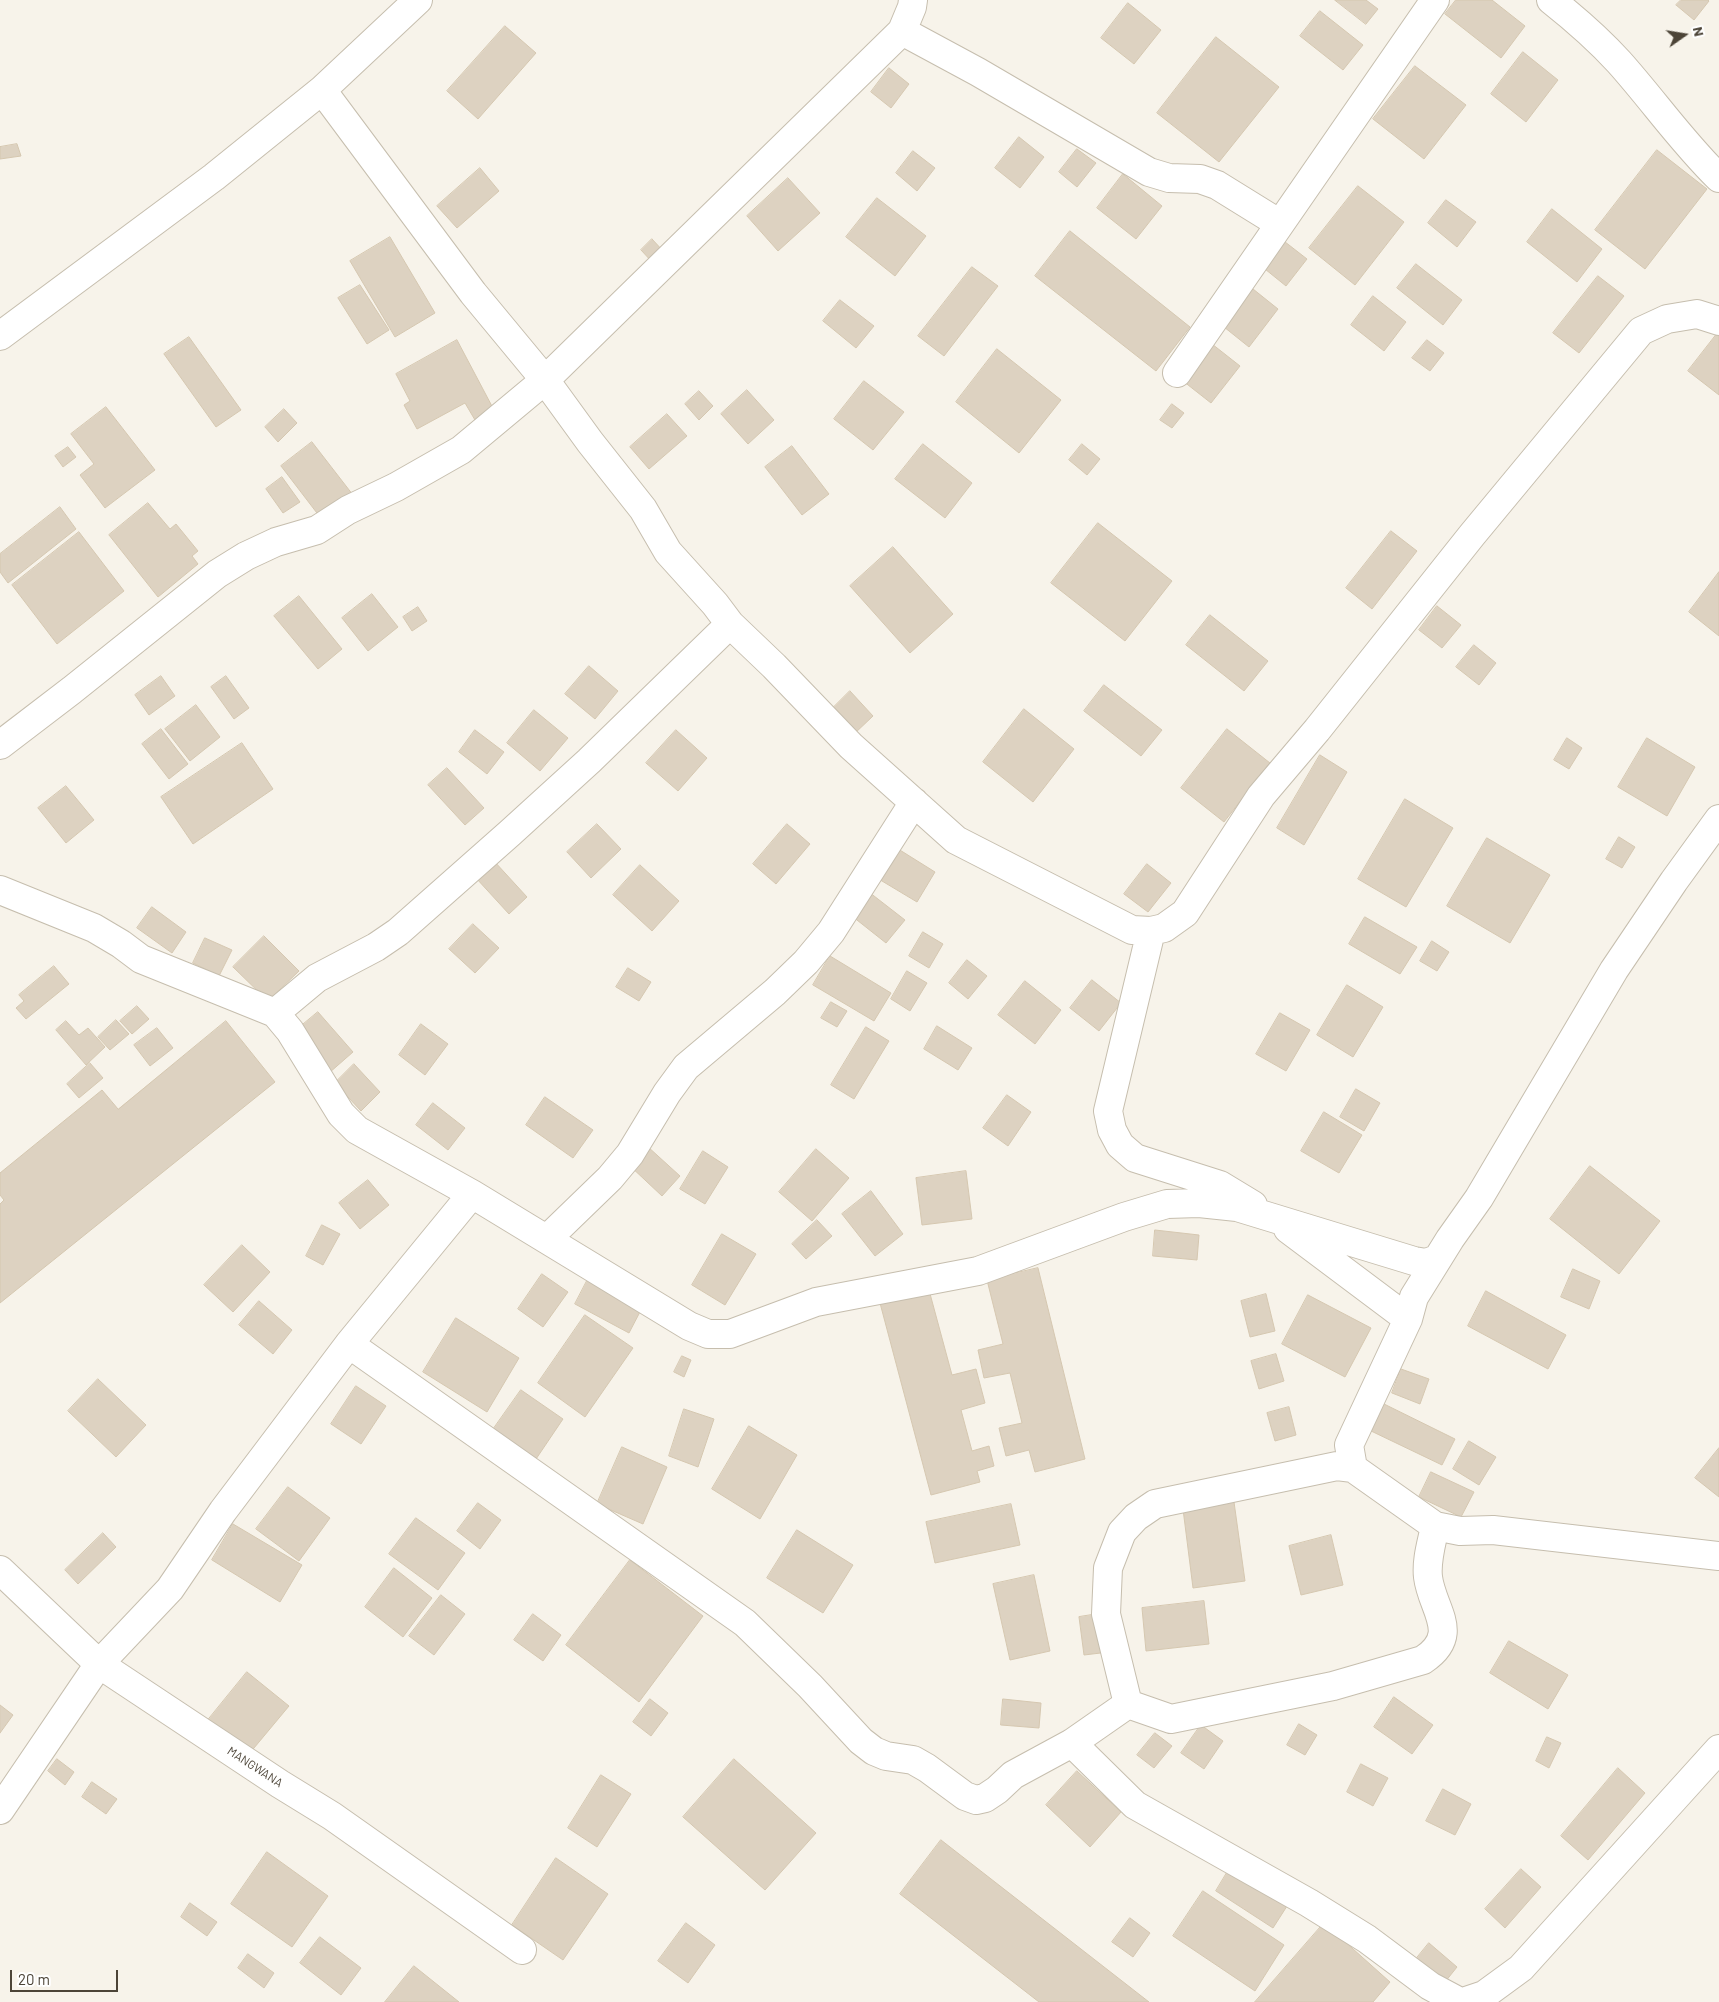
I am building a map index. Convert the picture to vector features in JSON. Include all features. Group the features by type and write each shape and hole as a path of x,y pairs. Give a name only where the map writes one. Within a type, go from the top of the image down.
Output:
{"street":[{"path":"0,336 214,177 322,90 418,0"},
{"path":"0,745 217,574 246,556 276,542 317,530 348,510 396,487 461,450 545,380 902,31 912,7 912,0"},
{"path":"1178,373 1435,0"},
{"path":"1551,0 1581,25 1619,62 1695,154 1719,178"},
{"path":"902,31 986,76 1149,172 1169,178 1200,179 1217,185 1280,224"},
{"path":"322,90 468,286 545,380 590,442 643,509 668,552 715,604 730,624 774,666 851,746 956,840 1132,930 1151,932 1164,928 1185,913 1261,796 1317,730 1472,535 1641,331 1667,319 1697,314 1719,321"},
{"path":"275,1013 318,978 376,947 398,932 546,800 730,624"},
{"path":"547,1239 610,1178 630,1154 667,1093 686,1067 775,992 806,962 831,932 914,802"},
{"path":"1353,1468 1349,1445 1408,1319 1414,1297 1437,1259 1479,1198 1614,970 1674,881 1719,820"},
{"path":"0,890 94,928 121,944 141,959 275,1013 290,1031 341,1114 357,1130 472,1194 689,1326 708,1334 730,1334 816,1302 978,1271 1124,1217 1167,1204 1199,1203 1237,1206 1414,1261 1426,1263 1437,1259"},
{"path":"1151,932 1108,1111 1112,1130 1120,1145 1135,1158 1220,1185 1272,1216 1408,1319"},
{"path":"0,1810 99,1664 170,1588 223,1510 349,1344 472,1194"},
{"path":"349,1344 745,1623 810,1686 861,1741 874,1751 886,1756 913,1760 928,1768 965,1796 976,1800 985,1798 998,1790 1014,1775 1072,1743 1128,1704"},
{"path":"1128,1704 1106,1614 1108,1568 1122,1532 1136,1517 1155,1504 1337,1466 1353,1468 1435,1526 1460,1531 1494,1530 1719,1556"},
{"path":"1128,1704 1171,1719 1333,1686 1423,1660 1434,1652 1441,1643 1443,1632 1439,1610 1428,1576 1428,1564 1435,1526"},
{"name":"MANGWANA","path":"0,1570 99,1664 339,1821 522,1950"},
{"path":"1072,1743 1135,1805 1309,1903 1367,1939 1430,1986 1462,2002 1484,1995 1521,1968 1718,1755"}],"building":[{"path":"1335,0 1366,0 1378,9 1366,24"},
{"path":"1456,0 1492,0 1525,26 1501,58 1445,14"},
{"path":"1681,0 1709,1 1694,20 1676,5"},
{"path":"1128,3 1161,30 1134,64 1101,38"},
{"path":"1320,11 1363,45 1343,70 1300,36"},
{"path":"505,26 536,53 478,119 447,91"},
{"path":"1216,37 1279,87 1219,162 1157,113"},
{"path":"1523,52 1558,80 1526,122 1491,94"},
{"path":"1415,66 1466,105 1424,159 1373,119"},
{"path":"889,68 909,84 891,108 871,92"},
{"path":"1019,137 1044,157 1020,188 995,168"},
{"path":"17,144 21,156 0,159 0,147"},
{"path":"1077,149 1096,163 1077,187 1059,172"},
{"path":"1657,150 1707,189 1645,269 1595,230"},
{"path":"913,151 935,168 917,191 896,173"},
{"path":"480,168 499,191 457,228 437,206"},
{"path":"1123,174 1162,206 1136,239 1097,208"},
{"path":"788,178 820,213 778,251 747,216"},
{"path":"1358,186 1404,222 1355,285 1309,248"},
{"path":"877,198 926,236 895,276 846,237"},
{"path":"1446,200 1476,222 1457,247 1428,223"},
{"path":"1552,209 1602,249 1577,282 1527,242"},
{"path":"1070,231 1190,327 1156,371 1035,276"},
{"path":"390,237 435,313 395,337 350,261"},
{"path":"1280,238 1307,259 1286,286 1260,265"},
{"path":"652,239 664,252 653,263 641,250"},
{"path":"1416,264 1462,300 1443,325 1397,288"},
{"path":"972,267 998,286 944,356 918,336"},
{"path":"1598,276 1624,296 1579,353 1553,333"},
{"path":"360,285 389,330 367,344 338,298"},
{"path":"1248,285 1278,309 1249,347 1219,323"},
{"path":"1373,296 1406,322 1384,351 1351,325"},
{"path":"840,300 874,326 856,348 823,321"},
{"path":"1719,331 1719,395 1688,371"},
{"path":"189,337 241,410 216,427 164,354"},
{"path":"457,340 494,410 475,420 465,403 417,429 404,405 410,401 396,374"},
{"path":"1427,340 1444,353 1430,371 1412,358"},
{"path":"1212,344 1240,366 1211,403 1183,381"},
{"path":"997,349 1061,400 1019,453 956,402"},
{"path":"864,381 904,412 873,450 834,419"},
{"path":"747,390 774,420 748,444 721,414"},
{"path":"699,391 713,406 699,420 685,404"},
{"path":"1172,404 1184,413 1172,428 1160,420"},
{"path":"106,407 155,470 105,508 80,475 94,464 71,434"},
{"path":"284,409 297,423 278,442 265,427"},
{"path":"667,414 687,436 649,469 630,447"},
{"path":"312,442 353,495 320,517 281,466"},
{"path":"923,444 972,483 945,518 895,479"},
{"path":"1082,444 1100,459 1087,475 1069,460"},
{"path":"792,446 829,494 802,515 765,467"},
{"path":"68,447 76,457 63,467 55,456"},
{"path":"282,477 300,502 283,513 266,489"},
{"path":"148,503 170,529 176,524 198,551 192,556 198,564 158,597 109,535"},
{"path":"60,507 76,529 8,583 0,572 0,554"},
{"path":"1098,523 1172,581 1125,641 1051,583"},
{"path":"1391,531 1417,551 1372,609 1346,588"},
{"path":"79,532 124,591 57,644 12,585"},
{"path":"893,547 953,614 910,653 850,586"},
{"path":"1719,572 1719,636 1689,612"},
{"path":"372,594 398,627 368,651 342,618"},
{"path":"299,596 342,649 318,669 274,616"},
{"path":"1437,606 1461,625 1442,648 1419,630"},
{"path":"418,607 427,621 412,631 403,617"},
{"path":"1210,615 1268,661 1244,691 1186,645"},
{"path":"1474,645 1496,663 1479,685 1456,667"},
{"path":"589,666 618,691 595,719 565,694"},
{"path":"161,676 175,696 149,715 135,695"},
{"path":"226,676 249,708 234,719 211,687"},
{"path":"1104,685 1162,730 1141,756 1084,711"},
{"path":"850,691 873,716 853,735 830,711"},
{"path":"196,705 220,737 190,761 165,729"},
{"path":"1024,709 1074,749 1033,802 983,762"},
{"path":"534,710 568,738 540,771 507,743"},
{"path":"161,729 188,764 169,779 142,744"},
{"path":"1227,729 1270,763 1224,822 1181,788"},
{"path":"475,730 504,752 487,774 459,752"},
{"path":"676,730 707,758 678,791 646,763"},
{"path":"1567,738 1582,748 1569,769 1554,760"},
{"path":"1647,738 1695,767 1667,816 1618,787"},
{"path":"242,743 273,789 193,844 161,797"},
{"path":"1320,755 1347,772 1304,845 1277,828"},
{"path":"447,768 484,808 465,825 428,785"},
{"path":"66,786 94,820 66,843 38,808"},
{"path":"1405,799 1453,828 1406,907 1358,879"},
{"path":"597,824 621,849 591,878 567,852"},
{"path":"787,824 810,844 776,884 753,864"},
{"path":"1619,837 1635,847 1622,868 1606,859"},
{"path":"1487,838 1550,875 1510,943 1447,906"},
{"path":"895,847 935,872 917,902 877,878"},
{"path":"494,861 527,897 509,914 476,878"},
{"path":"1147,864 1171,883 1148,912 1124,894"},
{"path":"640,865 679,901 652,931 613,895"},
{"path":"856,882 905,920 886,943 838,905"},
{"path":"152,907 186,932 172,953 137,928"},
{"path":"1365,917 1417,947 1400,974 1349,944"},
{"path":"473,924 499,948 475,973 449,949"},
{"path":"923,932 943,944 929,968 909,956"},
{"path":"264,936 299,971 268,1001 233,967"},
{"path":"205,938 232,950 219,976 193,963"},
{"path":"1432,941 1449,952 1437,971 1420,961"},
{"path":"830,956 891,993 874,1021 813,985"},
{"path":"967,960 987,976 968,999 949,983"},
{"path":"54,966 69,984 26,1019 16,1008 24,1001 19,995"},
{"path":"628,968 651,982 639,1001 616,987"},
{"path":"907,971 927,983 910,1011 891,999"},
{"path":"1092,980 1121,1003 1099,1031 1070,1008"},
{"path":"1025,981 1061,1010 1035,1044 998,1015"},
{"path":"1347,985 1383,1007 1353,1057 1317,1035"},
{"path":"831,1002 847,1011 837,1027 821,1018"},
{"path":"137,1006 149,1019 132,1034 120,1021"},
{"path":"318,1012 353,1052 329,1073 294,1032"},
{"path":"1280,1013 1310,1030 1286,1071 1256,1054"},
{"path":"116,1020 129,1034 110,1050 98,1037"},
{"path":"66,1021 79,1035 88,1028 105,1047 86,1065 56,1030"},
{"path":"226,1021 275,1082 0,1303 0,1204 4,1200 0,1195 0,1173 102,1090 118,1109"},
{"path":"421,1024 448,1044 425,1075 399,1055"},
{"path":"937,1026 972,1048 958,1070 924,1049"},
{"path":"866,1027 889,1041 854,1099 831,1085"},
{"path":"157,1028 173,1048 150,1066 134,1045"},
{"path":"90,1063 103,1078 79,1098 67,1084"},
{"path":"354,1064 380,1092 361,1111 335,1083"},
{"path":"1356,1089 1380,1103 1364,1131 1340,1117"},
{"path":"1007,1095 1031,1112 1008,1146 983,1128"},
{"path":"545,1097 593,1130 573,1158 526,1125"},
{"path":"433,1103 465,1128 448,1150 416,1125"},
{"path":"1324,1112 1362,1135 1339,1173 1301,1151"},
{"path":"647,1146 680,1176 662,1196 629,1165"},
{"path":"816,1149 849,1178 812,1221 779,1192"},
{"path":"703,1151 728,1167 705,1204 680,1189"},
{"path":"1590,1166 1660,1221 1619,1274 1550,1219"},
{"path":"966,1171 972,1219 922,1225 916,1178"},
{"path":"368,1180 389,1205 360,1229 339,1203"},
{"path":"871,1191 903,1234 875,1256 842,1214"},
{"path":"817,1220 832,1236 806,1259 792,1244"},
{"path":"322,1225 340,1234 323,1265 306,1256"},
{"path":"1155,1230 1199,1235 1197,1260 1153,1256"},
{"path":"722,1234 756,1254 725,1305 692,1285"},
{"path":"242,1245 270,1272 233,1312 204,1285"},
{"path":"1038,1268 1085,1459 1035,1472 1029,1450 1006,1456 999,1428 1022,1423 1010,1373 984,1378 978,1350 1003,1344 987,1280"},
{"path":"1573,1269 1600,1281 1589,1309 1561,1297"},
{"path":"542,1274 568,1292 543,1327 518,1309"},
{"path":"588,1279 642,1308 629,1333 575,1304"},
{"path":"929,1290 952,1375 976,1369 985,1403 961,1410 972,1451 989,1446 994,1466 977,1471 980,1482 931,1495 880,1303"},
{"path":"1486,1291 1566,1335 1548,1369 1468,1326"},
{"path":"1266,1294 1275,1331 1250,1337 1241,1301"},
{"path":"1308,1295 1371,1328 1345,1377 1282,1344"},
{"path":"259,1301 292,1330 273,1354 239,1325"},
{"path":"585,1315 633,1348 585,1417 538,1383"},
{"path":"456,1318 519,1358 487,1412 423,1372"},
{"path":"1276,1354 1284,1381 1259,1389 1251,1361"},
{"path":"682,1356 691,1360 684,1377 674,1372"},
{"path":"1401,1369 1429,1379 1420,1404 1392,1393"},
{"path":"98,1379 146,1425 116,1457 68,1411"},
{"path":"356,1386 386,1406 361,1444 331,1424"},
{"path":"521,1390 563,1419 534,1462 492,1431"},
{"path":"1382,1403 1455,1439 1442,1465 1369,1430"},
{"path":"1289,1407 1296,1435 1275,1441 1267,1413"},
{"path":"684,1409 714,1419 698,1467 669,1456"},
{"path":"749,1426 797,1455 760,1519 712,1489"},
{"path":"1469,1441 1496,1457 1479,1485 1453,1469"},
{"path":"622,1447 667,1467 643,1524 597,1504"},
{"path":"1719,1448 1719,1497 1695,1478"},
{"path":"1431,1472 1474,1492 1461,1517 1419,1497"},
{"path":"288,1487 330,1518 299,1561 256,1529"},
{"path":"1234,1502 1245,1581 1193,1588 1183,1509"},
{"path":"478,1503 501,1520 480,1549 457,1531"},
{"path":"1011,1504 1020,1545 935,1563 926,1522"},
{"path":"416,1518 465,1553 438,1590 389,1554"},
{"path":"233,1524 302,1565 280,1602 212,1560"},
{"path":"797,1530 853,1565 823,1613 767,1578"},
{"path":"103,1533 116,1547 78,1584 65,1570"},
{"path":"1331,1535 1343,1585 1301,1595 1289,1546"},
{"path":"630,1560 703,1616 639,1702 566,1645"},
{"path":"394,1568 432,1598 403,1637 365,1607"},
{"path":"1034,1575 1050,1651 1010,1660 993,1584"},
{"path":"441,1595 465,1614 434,1655 409,1636"},
{"path":"1204,1601 1209,1644 1146,1651 1142,1608"},
{"path":"1104,1613 1109,1652 1084,1655 1079,1617"},
{"path":"533,1614 561,1635 543,1661 514,1640"},
{"path":"1509,1641 1568,1675 1548,1709 1490,1673"},
{"path":"247,1672 289,1706 249,1754 208,1720"},
{"path":"1394,1697 1433,1725 1412,1754 1374,1727"},
{"path":"650,1699 668,1713 651,1736 633,1722"},
{"path":"1003,1699 1041,1703 1039,1728 1001,1725"},
{"path":"0,1705 13,1715 0,1733"},
{"path":"1299,1724 1317,1735 1305,1755 1287,1745"},
{"path":"1201,1725 1223,1741 1204,1769 1181,1753"},
{"path":"1155,1733 1172,1746 1154,1768 1137,1755"},
{"path":"1547,1737 1561,1743 1549,1768 1536,1761"},
{"path":"57,1759 74,1772 65,1785 48,1771"},
{"path":"734,1759 816,1833 765,1890 683,1817"},
{"path":"1361,1764 1388,1778 1373,1806 1347,1792"},
{"path":"1618,1768 1645,1793 1588,1860 1561,1836"},
{"path":"1077,1771 1121,1812 1090,1847 1046,1805"},
{"path":"601,1775 631,1794 597,1847 568,1828"},
{"path":"92,1782 117,1799 106,1814 82,1797"},
{"path":"1443,1789 1471,1804 1455,1835 1426,1821"},
{"path":"941,1840 1149,2002 1039,2002 900,1894"},
{"path":"267,1852 328,1896 292,1947 231,1904"},
{"path":"556,1858 608,1894 563,1960 512,1925"},
{"path":"1231,1866 1289,1903 1273,1928 1216,1891"},
{"path":"1521,1869 1541,1887 1505,1928 1485,1909"},
{"path":"1203,1891 1284,1945 1255,1991 1173,1936"},
{"path":"190,1903 217,1922 207,1936 181,1917"},
{"path":"1130,1918 1150,1933 1133,1957 1112,1942"},
{"path":"686,1923 715,1945 688,1983 658,1961"},
{"path":"1324,1923 1390,1982 1373,2002 1255,2002"},
{"path":"320,1937 361,1968 341,1995 300,1963"},
{"path":"1429,1943 1457,1967 1441,1987 1412,1964"},
{"path":"248,1954 274,1973 264,1988 238,1968"},
{"path":"414,1966 459,2002 385,2002"}]}
